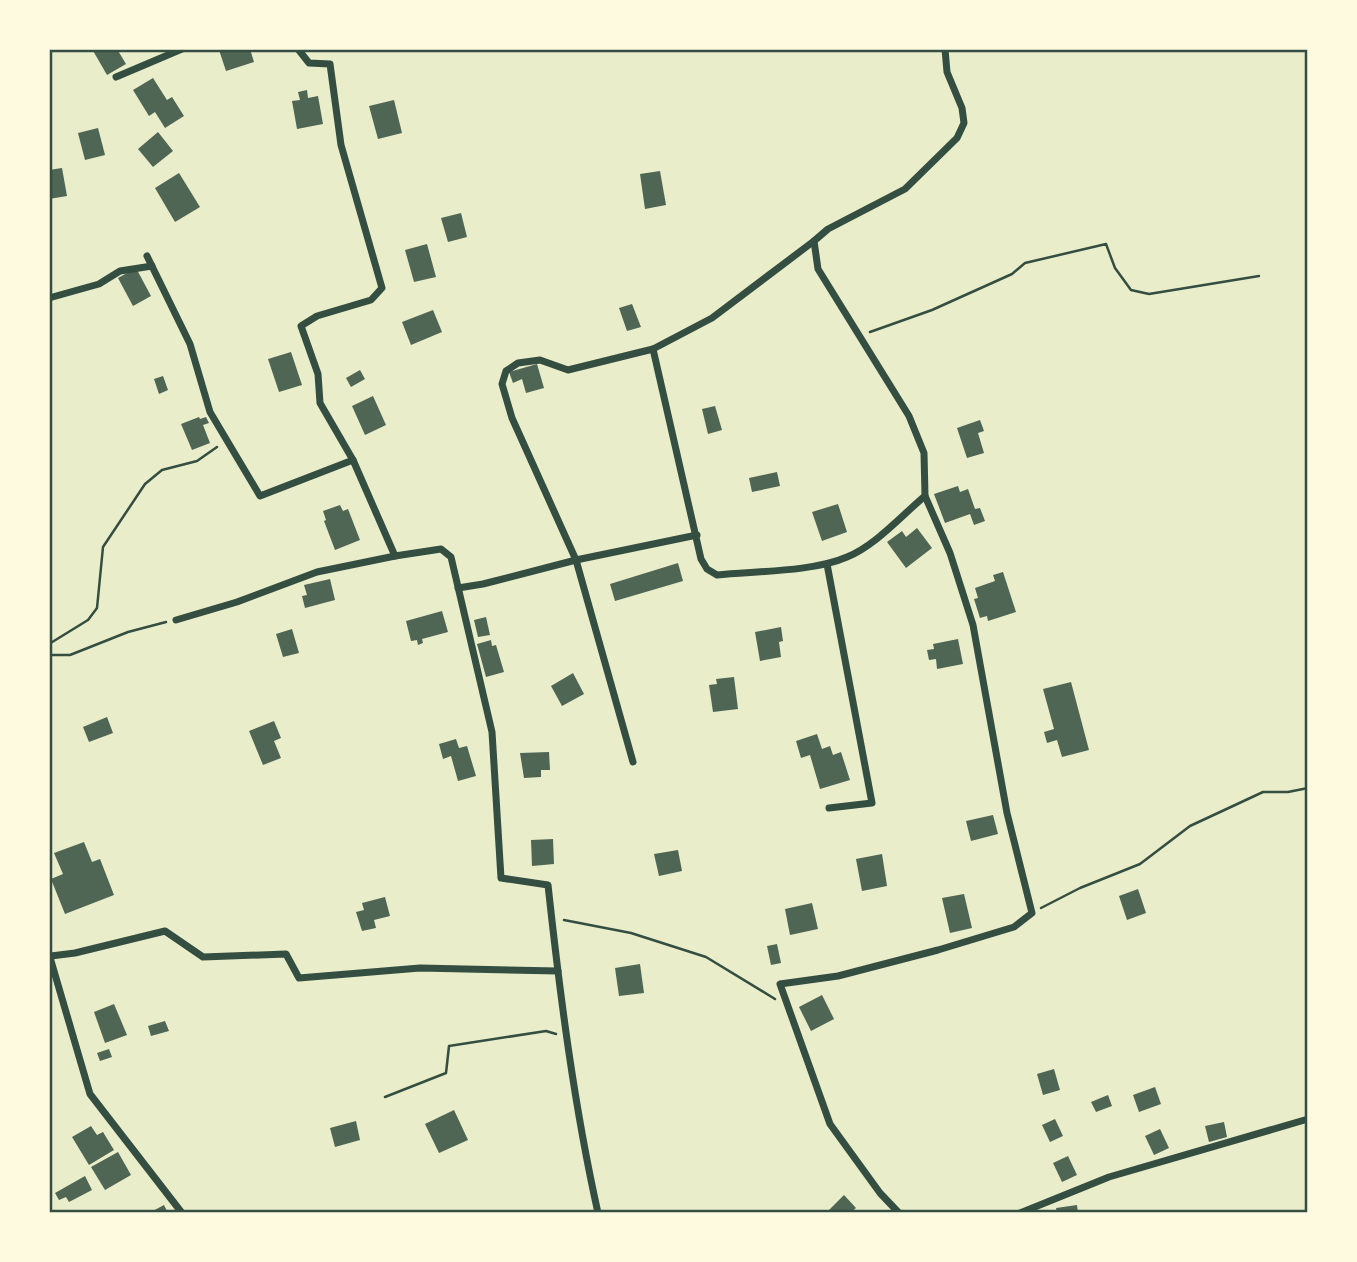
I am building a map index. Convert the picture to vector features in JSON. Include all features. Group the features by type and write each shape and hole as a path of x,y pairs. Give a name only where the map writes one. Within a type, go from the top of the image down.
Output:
{"street":[{"path":"116,77 182,49"},
{"path":"299,49 309,63 330,64 341,145 382,288 371,300 317,316 302,326 318,373 320,403 353,460 395,556"},
{"path":"633,762 576,560 512,418 502,384 506,372 518,363 540,360 568,370 653,349 712,318 828,229 905,189 957,138 964,122 962,108 947,72 945,49"},
{"path":"814,241 818,269 909,416 924,453 925,496 950,553 973,625 1007,813 1032,913 1014,927 938,950 838,976 780,984 830,1124 880,1193 899,1213"},
{"path":"147,256 190,344 210,412 260,496 353,460"},
{"path":"49,298 99,284 120,271 152,266"},
{"path":"653,349 701,559 707,569 717,575 827,564 849,556 869,544 925,496"},
{"path":"458,588 697,535"},
{"path":"176,620 237,602 317,572 441,549 451,557 492,732 501,878 548,885 566,1037 581,1134 598,1213"},
{"path":"827,564 872,803 829,808"},
{"path":"182,1213 90,1094 50,955 75,953 165,931 203,957 286,954 299,978 420,968 558,971"},
{"path":"1020,1213 1109,1177 1308,1119"}],"path":[{"path":"861,335 944,305 1012,274 1025,263 1106,244 1115,268 1131,290 1149,293 1259,276"},
{"path":"49,644 88,620 97,608 103,547 145,484 162,470 197,461 227,440"},
{"path":"49,655 70,655 128,632 176,620"},
{"path":"1032,913 1080,888 1140,864 1190,826 1263,792 1288,792 1308,788"},
{"path":"551,917 631,933 706,957 789,1008"},
{"path":"385,1097 446,1073 449,1046 546,1031 566,1037"}],"building":[{"path":"92,49 117,49 126,64 107,75"},
{"path":"250,49 254,62 226,71 219,50"},
{"path":"153,78 167,100 172,97 184,116 165,128 155,112 149,116 133,90"},
{"path":"307,90 308,98 318,96 323,124 297,129 292,101 300,100 298,92"},
{"path":"394,100 402,133 378,139 369,106"},
{"path":"98,128 105,155 85,160 78,133"},
{"path":"158,132 173,151 153,167 138,149"},
{"path":"62,168 67,196 49,199 49,170"},
{"path":"660,171 666,205 645,209 640,174"},
{"path":"179,173 200,207 175,222 155,188"},
{"path":"461,213 467,237 448,242 441,218"},
{"path":"427,244 436,277 414,282 405,250"},
{"path":"136,268 151,296 133,306 118,278"},
{"path":"632,304 641,327 627,331 619,308"},
{"path":"433,310 442,332 411,345 402,322"},
{"path":"291,352 302,385 279,392 268,359"},
{"path":"537,364 544,388 526,393 522,379 513,383 509,372"},
{"path":"360,370 365,379 351,387 346,378"},
{"path":"163,376 168,390 159,394 154,379"},
{"path":"373,396 386,425 365,435 352,406"},
{"path":"715,406 722,430 708,434 702,409"},
{"path":"206,417 209,423 203,425 210,443 192,450 181,424"},
{"path":"980,420 984,431 978,433 984,453 967,458 957,428"},
{"path":"777,472 780,486 752,492 749,478"},
{"path":"958,486 960,492 968,489 975,509 980,508 985,521 974,525 970,514 945,523 934,494"},
{"path":"838,504 847,532 822,541 812,512"},
{"path":"340,505 343,511 348,509 360,540 335,550 323,511"},
{"path":"917,528 932,548 906,568 887,542 902,531 906,537"},
{"path":"678,563 683,581 615,601 610,584"},
{"path":"1003,572 1016,612 988,621 987,616 980,618 974,599 978,598 975,588 995,581 993,575"},
{"path":"330,579 335,600 305,608 302,596 307,595 304,585"},
{"path":"442,611 448,632 422,639 423,643 418,645 417,640 411,641 406,621"},
{"path":"486,617 490,635 478,637 474,620"},
{"path":"781,627 781,657 760,661 755,632"},
{"path":"292,629 299,653 283,657 276,634"},
{"path":"958,639 963,664 937,669 936,659 929,660 927,650 934,649 933,644"},
{"path":"491,640 492,646 496,645 504,672 486,677 477,644"},
{"path":"573,673 584,694 562,706 551,686"},
{"path":"734,677 738,709 713,712 709,685 717,684 716,679"},
{"path":"1071,682 1089,750 1062,757 1057,740 1047,743 1044,732 1054,729 1043,689"},
{"path":"107,717 113,733 89,742 83,727"},
{"path":"274,721 281,738 274,741 281,758 263,765 249,731"},
{"path":"817,734 822,749 830,746 833,755 841,752 850,780 820,789 810,755 801,758 796,741"},
{"path":"456,739 459,748 467,746 476,776 458,781 451,756 443,759 439,744"},
{"path":"549,752 550,770 541,770 541,777 524,778 520,753"},
{"path":"993,815 998,834 971,841 966,821"},
{"path":"553,839 554,864 532,866 531,840"},
{"path":"84,842 92,862 100,859 114,895 65,914 51,879 63,874 54,853"},
{"path":"678,850 682,871 659,876 654,854"},
{"path":"882,854 887,886 862,891 856,859"},
{"path":"1138,889 1146,913 1127,920 1119,896"},
{"path":"964,894 972,928 950,933 942,898"},
{"path":"385,897 390,916 374,920 376,928 362,931 356,912 364,910 362,903"},
{"path":"812,903 818,929 790,935 785,909"},
{"path":"777,944 781,963 771,965 767,946"},
{"path":"640,964 644,993 619,996 615,968"},
{"path":"822,995 834,1019 811,1031 799,1007"},
{"path":"114,1004 127,1035 105,1043 94,1012"},
{"path":"165,1021 169,1031 151,1036 148,1026"},
{"path":"109,1049 112,1057 100,1061 97,1053"},
{"path":"1054,1069 1060,1090 1043,1095 1037,1074"},
{"path":"1155,1087 1161,1104 1139,1112 1133,1095"},
{"path":"1108,1095 1112,1106 1096,1112 1091,1102"},
{"path":"454,1110 468,1140 439,1153 425,1124"},
{"path":"1055,1119 1063,1136 1050,1142 1042,1125"},
{"path":"356,1121 360,1140 335,1147 330,1128"},
{"path":"1224,1122 1227,1137 1209,1142 1205,1126"},
{"path":"91,1126 97,1135 103,1132 114,1150 89,1165 72,1137"},
{"path":"1160,1129 1169,1148 1154,1155 1145,1136"},
{"path":"118,1152 131,1175 105,1190 91,1167"},
{"path":"1068,1156 1077,1175 1062,1182 1053,1163"},
{"path":"85,1176 92,1190 69,1202 66,1197 59,1200 55,1193"},
{"path":"844,1195 856,1208 850,1213 832,1213 829,1210"},
{"path":"164,1205 168,1213 149,1213"},
{"path":"1077,1205 1078,1213 1057,1213 1056,1208"}]}
